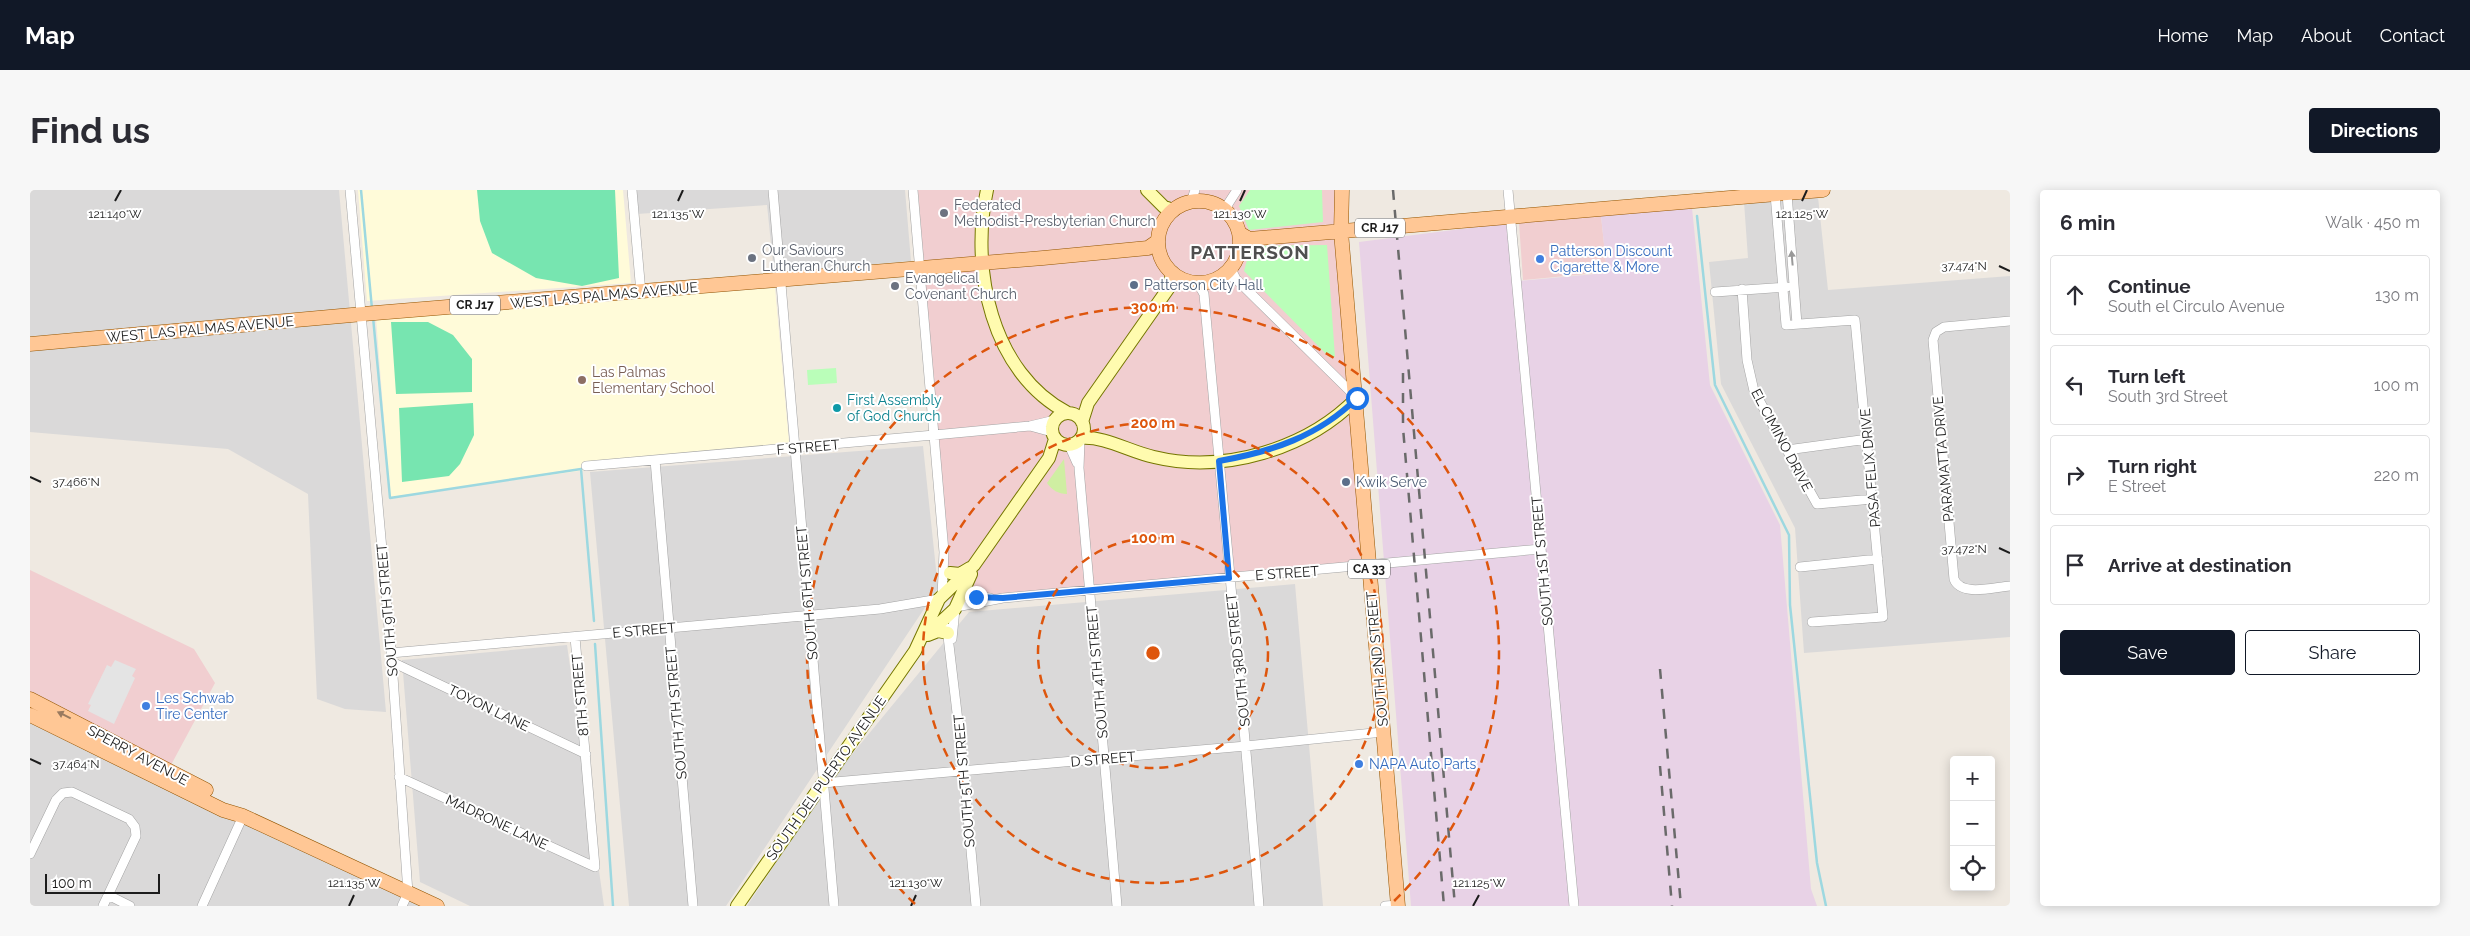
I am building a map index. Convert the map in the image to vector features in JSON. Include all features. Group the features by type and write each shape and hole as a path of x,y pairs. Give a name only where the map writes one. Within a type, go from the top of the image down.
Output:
{"main road":[{"name":"CA 33","path":"1341,232 1342,190"},
{"name":"CR J17","path":"1243,240 1823,190"},
{"path":"1196,196 1225,207 1243,240 1234,272 1208,283 1178,276 1155,247 1167,211 1196,196"},
{"name":"SOUTH 2ND STREET","path":"1341,232 1357,398 1383,732 1394,906"},
{"name":"WEST LAS PALMAS AVENUE","path":"30,344 363,314 781,281 1155,247"},
{"name":"SPERRY AVENUE","path":"30,699 228,802 243,816"},
{"name":"SPERRY AVENUE","path":"30,715 222,810 243,816 437,906"}],"street":[{"name":"SOUTH 9TH STREET","path":"350,190 363,314 392,657 408,892 402,906"},
{"path":"632,190 641,293"},
{"name":"SOUTH 6TH STREET","path":"773,190 834,906"},
{"name":"SOUTH 5TH STREET","path":"913,190 952,656 976,906"},
{"path":"987,190 981,226 981,263 987,297 1001,337 1020,370 1045,398 1068,430 1158,458 1200,462 1219,461 1250,456 1292,442 1343,412 1357,398 1234,272"},
{"path":"1147,190 1167,211"},
{"path":"1225,207 1237,190"},
{"name":"SOUTH 1ST STREET","path":"1508,190 1574,906"},
{"path":"1772,193 1794,287 1797,324 1786,325 1772,193"},
{"path":"1068,430 1178,276"},
{"name":"SOUTH 3RD STREET","path":"1208,283 1219,461 1259,906"},
{"path":"1714,292 1794,287"},
{"name":"EL CIMINO DRIVE","path":"1742,289 1747,360 1754,391 1817,504 1873,499"},
{"name":"PASA FELIX DRIVE","path":"1797,324 1855,320 1868,440 1883,616 1812,622"},
{"name":"PARAMATTA DRIVE","path":"2010,322 1944,327 1936,332 1932,340 1954,578 1958,586 1966,590 2010,586"},
{"name":"F STREET","path":"586,466 1030,426 1068,430"},
{"name":"SOUTH DEL PUERTO AVENUE","path":"737,906 1068,430"},
{"name":"SOUTH 4TH STREET","path":"1068,430 1079,468 1117,906"},
{"path":"1787,450 1868,440"},
{"name":"SOUTH 7TH STREET","path":"655,460 693,906"},
{"name":"E STREET","path":"392,657 669,628 1369,567 1541,549"},
{"name":"SOUTH 5TH STREET","path":"944,552 950,573 948,633 952,656"},
{"path":"1800,567 1878,559"},
{"path":"950,573 960,574 977,562"},
{"name":"E STREET","path":"948,603 1003,598"},
{"name":"SOUTH DEL PUERTO AVENUE","path":"914,651 948,603"},
{"path":"926,636 938,631 948,633"},
{"name":"8TH STREET","path":"575,637 595,867"},
{"name":"TOYON LANE","path":"392,657 586,754"},
{"name":"D STREET","path":"823,783 964,772 1383,732"},
{"name":"MADRONE LANE","path":"399,777 595,867"},
{"path":"30,854 56,800 59,795 67,792 129,819 135,827 136,836 103,906"},
{"path":"202,906 243,816"},
{"path":"108,895 130,906"}],"shaded area":[{"path":"30,190 339,190 386,712 345,709 317,699 308,494 228,449 30,432"},
{"path":"358,190 623,190 631,283 367,301"},
{"path":"635,190 905,190 911,261 774,273 767,205 637,214"},
{"path":"918,190 1346,190 1364,564 950,600"},
{"path":"1818,197 1828,290 2010,276 2010,637 1804,653 1795,528 1721,384 1709,262 1748,258 1744,202"},
{"path":"1692,208 1710,385 1780,525 1811,889 1817,906 1411,906 1359,242 1516,222 1519,281 1607,273 1601,216"},
{"path":"1601,216 1607,272 1523,280 1519,223"},
{"name":"Las Palmas Elementary School","path":"775,288 789,442 390,497 376,318"},
{"path":"923,446 938,588 726,906 629,906 590,472"},
{"path":"30,570 194,649 215,683 171,765 30,697"},
{"path":"1295,584 1323,906 747,906 835,775 969,612"},
{"path":"567,645 604,906 470,906 420,882 402,660"},
{"path":"115,660 136,669 132,676 135,678 114,724 88,711 91,705 88,704 107,665 111,667"},
{"path":"30,715 437,906 30,906"}],"green space":[{"path":"477,190 615,190 619,278 582,286 536,278 492,253 480,221"},
{"path":"1250,190 1322,190 1323,222 1249,230 1239,206"},
{"path":"1327,245 1335,357 1329,357 1244,271 1251,246"},
{"path":"391,322 428,322 453,335 472,359 472,392 396,394"},
{"path":"836,368 837,383 808,385 807,370"},
{"path":"473,403 474,435 460,464 449,476 402,482 399,408"},
{"path":"1064,459 1067,494 1056,491 1047,483"}],"waterway":[{"path":"361,190 372,309"},
{"path":"1697,216 1715,385 1789,535 1790,605 1817,863 1826,906"},
{"path":"373,317 390,498 581,469 594,621"},
{"path":"595,644 613,906"}],"railway":[{"path":"1393,190 1455,906"},
{"path":"1403,373 1403,428 1444,906"},
{"path":"1660,669 1681,906"},
{"path":"1660,766 1672,906"}],"place":[{"name":"Federated Methodist-Presbyterian Church","path":"944,213"},
{"name":"Our Saviours Lutheran Church","path":"752,258"},
{"name":"Patterson Discount Cigarette & More","path":"1540,259"},
{"name":"Patterson City Hall","path":"1134,285"},
{"name":"Evangelical Covenant Church","path":"895,286"},
{"name":"Las Palmas Elementary School","path":"582,380"},
{"name":"First Assembly of God Church","path":"837,408"},
{"name":"Kwik Serve","path":"1346,482"},
{"name":"Les Schwab Tire Center","path":"146,706"},
{"name":"NAPA Auto Parts","path":"1359,764"}],"district":[{"name":"PATTERSON","path":"1250,252"}],"route":[{"path":"976,597 1003,598 1229,578 1219,461 1250,456 1292,442 1343,412 1357,398"}]}
